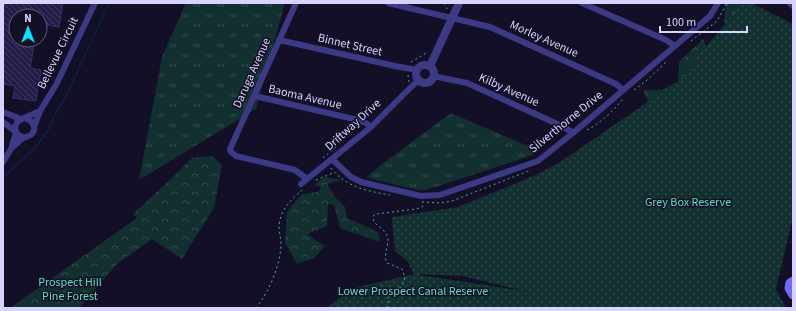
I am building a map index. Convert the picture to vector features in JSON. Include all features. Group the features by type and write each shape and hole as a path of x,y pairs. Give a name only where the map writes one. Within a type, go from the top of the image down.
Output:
{"main road":[{"path":"793,281 790,283 789,288 793,295"}],"street":[{"name":"Bellevue Circuit","path":"34,127 40,111 56,85 95,3"},
{"name":"Daruga Avenue","path":"296,3 232,145 231,152 236,156 295,170 310,181"},
{"name":"Morley Avenue","path":"388,3 410,5 451,14 490,27 616,84 624,90"},
{"path":"430,66 423,65 417,70 416,77 419,80 427,82 433,76 430,66 451,14 460,3"},
{"path":"582,3 666,40 675,46"},
{"name":"Silverthorne Drive","path":"333,160 351,177 361,182 412,194 430,196 538,161 710,16 718,3"},
{"name":"Binnet Street","path":"279,40 417,70"},
{"name":"Kilby Avenue","path":"433,76 467,83 564,127 572,133"},
{"name":"Driftway Drive","path":"304,186 371,127 419,80"},
{"name":"Baoma Avenue","path":"255,96 358,120 371,127"},
{"path":"11,149 17,122 22,118 40,111"},
{"path":"3,112 32,122 34,127 30,136 24,138 11,149 3,162"},
{"path":"3,122 19,136 24,138"}],"path":[{"path":"444,3 451,14"},
{"path":"450,9 451,14"},
{"path":"411,61 426,54 431,49"},
{"path":"310,181 334,172"},
{"path":"256,308 269,289 277,264 281,245 279,226 281,216 287,205 304,186"},
{"path":"388,308 388,298 402,286 405,274 402,269 387,263 385,255 388,237 374,222 373,216 376,214 416,209 422,207 425,203"}],"green space":[{"path":"186,3 285,3 256,109 139,180 162,57"},
{"path":"726,3 739,3 745,12 735,49 724,21"},
{"name":"Grey Box Reserve","path":"743,3 751,3 793,24 793,217 776,289 786,308 327,308 350,289 414,274 408,262 395,251 392,217 458,207 536,175 560,162 645,104 655,95 685,77 698,56","holes":["420,274 462,276 525,291"]},
{"path":"703,39 710,53 678,83 679,62"},
{"path":"677,84 651,109 643,90 661,90"},
{"path":"451,113 539,151 533,155 426,190 418,190 367,177 382,164"},
{"name":"Prospect Hill Pine Forest","path":"212,156 222,165 214,208 182,259 152,239 117,264 79,308 10,308 137,218 133,214 192,158"},
{"path":"325,177 342,180 327,184 335,197 345,207 347,218 378,232 380,242 340,228 334,205 328,204 327,226 307,234 325,246 314,258 297,264 285,243 287,212 302,194 318,192 321,187 314,185"}],"building":[{"path":"3,3 63,3 59,27 48,25 48,8 8,8 8,48 34,48 30,68 41,70 36,101 13,98 15,86 3,84"}],"waterway":[{"path":"3,177 28,155 48,130 67,94 109,3"}],"park label":[{"name":"Lower Prospect Canal Reserve","path":"413,291"}]}
